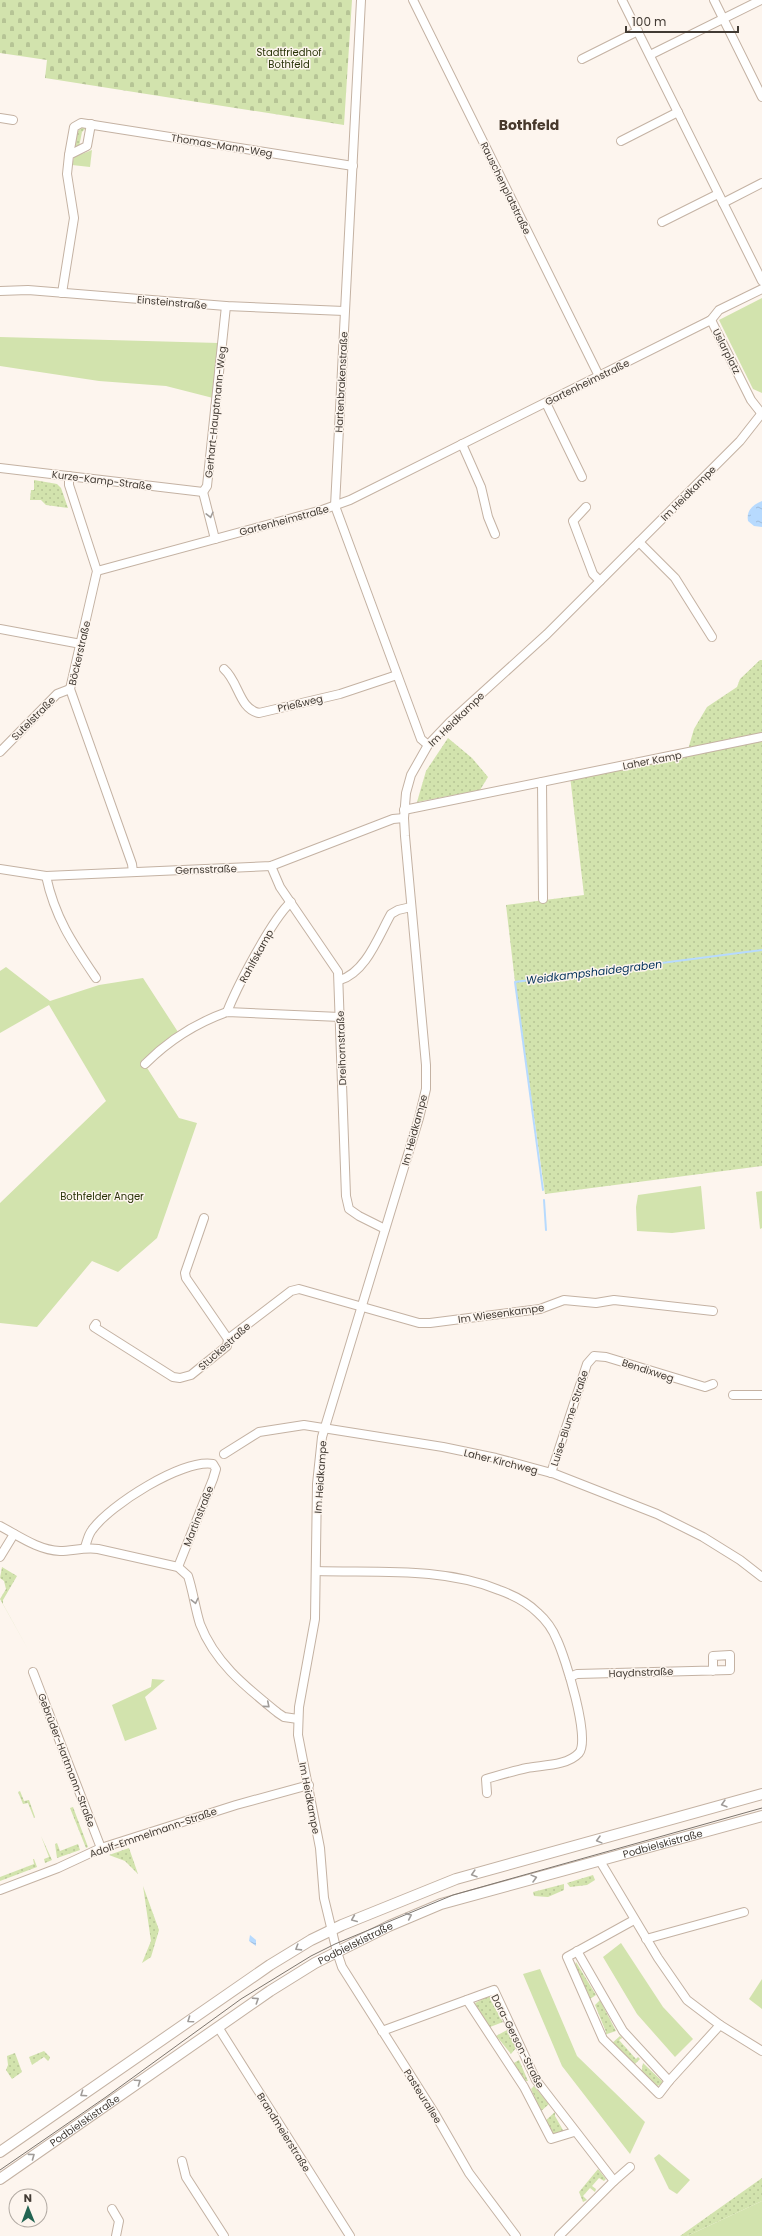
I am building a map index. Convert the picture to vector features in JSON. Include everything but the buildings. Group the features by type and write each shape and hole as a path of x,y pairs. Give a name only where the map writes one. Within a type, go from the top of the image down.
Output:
{"main road":[{"name":"Podbielskistraße","path":"0,2152 270,1966 311,1940 332,1929 456,1879 762,1794"},
{"name":"Podbielskistraße","path":"0,2179 270,1990 337,1952 389,1926 440,1904 762,1816"}],"street":[{"name":"Hartenbrakenstraße","path":"361,0 334,506 421,739 428,745"},
{"name":"Rauschenplatstraße","path":"414,0 599,376"},
{"path":"622,0 762,281"},
{"path":"714,0 762,97"},
{"path":"650,55 761,0"},
{"path":"582,59 638,31"},
{"path":"621,141 678,112"},
{"path":"0,118 13,120"},
{"name":"Thomas-Mann-Weg","path":"62,293 74,218 67,179 69,155 74,128 81,123 352,166"},
{"path":"69,155 87,146 91,124"},
{"path":"723,203 762,183"},
{"path":"662,222 718,194"},
{"name":"Uslarplatz","path":"762,289 719,310 711,320 751,400 762,414"},
{"name":"Einsteinstraße","path":"0,290 62,293 226,306 344,311"},
{"name":"Gerhart-Hauptmann-Weg","path":"203,492 207,486 226,306"},
{"name":"Gartenheimstraße","path":"97,571 334,506 546,403 711,320"},
{"path":"546,403 582,477"},
{"name":"Im Heidkampe","path":"337,1952 324,1898 320,1848 309,1784 301,1754 298,1719 313,1636 316,1571 317,1484 324,1428 420,1118 426,1089 426,1065 404,814 411,775 428,745 450,722 547,634 740,441 762,414"},
{"path":"462,444 481,487 488,517 495,534"},
{"name":"Kurze-Kamp-Straße","path":"0,468 203,492"},
{"path":"69,476 69,485 97,571"},
{"path":"203,492 215,538"},
{"path":"586,507 573,521 593,574 600,581"},
{"path":"639,542 675,578 712,637"},
{"name":"Böckerstraße","path":"97,571 70,688 132,864 133,872"},
{"path":"0,629 81,644"},
{"name":"Prießweg","path":"224,669 232,676 245,705 251,711 259,713 340,694 397,675"},
{"name":"Sutelstraße","path":"0,752 57,694 70,688"},
{"name":"Laher Kamp","path":"404,814 542,782 762,737"},
{"path":"542,782 543,899"},
{"name":"Gernsstraße","path":"0,869 46,876 271,866 404,814"},
{"name":"Dreihornstraße","path":"271,866 273,875 338,972 340,980 346,1196 349,1209 369,1222 385,1229"},
{"path":"46,876 57,915 67,935 96,978"},
{"name":"Rahlfskamp","path":"227,1012 265,939 284,908 291,902"},
{"path":"340,980 350,977 359,970 391,914 398,910 411,907"},
{"path":"145,1064 173,1039 214,1016 227,1012 340,1017"},
{"path":"204,1218 186,1273 186,1278 228,1339"},
{"name":"Stuckestraße","path":"96,1324 94,1328 173,1377 180,1378 191,1375 218,1354 227,1346 228,1339 291,1291 299,1289 361,1306"},
{"name":"Im Wiesenkampe","path":"361,1306 419,1323 430,1323 540,1309 564,1300 596,1303 614,1300 713,1311"},
{"name":"Bendixweg","path":"588,1364 590,1359 599,1355 689,1383 705,1387 713,1384"},
{"name":"Luise-Blume-Straße","path":"551,1473 588,1364"},
{"path":"733,1395 762,1394"},
{"name":"Laher Kirchweg","path":"224,1454 258,1432 269,1429 304,1425 443,1447 551,1473 614,1496 703,1537 740,1560 762,1577"},
{"name":"Martinstraße","path":"85,1547 91,1531 98,1523 130,1497 168,1474 205,1463 213,1464 216,1469 213,1479 178,1568"},
{"path":"0,1526 43,1548 70,1551 85,1547 178,1568 188,1576 200,1623 221,1661 233,1676 278,1713 284,1717 298,1719"},
{"path":"0,1557 14,1534"},
{"path":"316,1571 449,1577 498,1590 527,1604 538,1613 557,1640 570,1677 582,1730 583,1743 578,1755 568,1760 528,1768 486,1779 487,1793"},
{"name":"Haydnstraße","path":"570,1677 577,1674 713,1671"},
{"name":"Gebrüder-Hartmann-Straße","path":"33,1672 101,1848"},
{"name":"Adolf-Emmelmann-Straße","path":"0,1890 58,1868 101,1848 229,1807 309,1784"},
{"path":"600,1861 634,1920 687,2000 720,2025 762,2051"},
{"path":"646,1939 744,1912"},
{"path":"634,1920 567,1957 603,2040 659,2094 720,2025"},
{"path":"577,1951 623,2031 669,2081"},
{"name":"Pasteurallee","path":"337,1952 342,1967 435,2114 469,2173 516,2236"},
{"name":"Dora-Gerson-Straße","path":"382,2031 494,1990 536,2080 574,2132 614,2181"},
{"name":"Dora-Gerson-Straße","path":"467,2000 524,2087 551,2139 574,2132"},
{"name":"Brandmeierstraße","path":"218,2027 350,2236"},
{"path":"182,2161 186,2177 224,2236"},
{"path":"559,2236 630,2167"},
{"path":"112,2209 118,2221 116,2236"}],"green space":[{"name":"Stadtfriedhof Bothfeld","path":"0,0 352,0 344,125 45,78 47,60 0,53"},
{"path":"81,127 86,128 82,132 79,147 74,148 78,131"},
{"path":"92,150 90,167 72,165 74,157"},
{"path":"762,298 762,393 753,389 719,320"},
{"path":"0,337 219,343 213,398 166,386 99,381 0,366"},
{"path":"34,480 57,484 61,488 68,508 46,505 41,500 30,500 31,490 34,490"},
{"path":"760,660 762,660 762,1166 545,1194 515,982 506,905 584,895 570,776 689,752 689,746 694,729 707,707 737,687 740,679"},
{"path":"448,738 472,758 488,777 480,790 417,802 426,771"},
{"name":"Bothfelder Anger","path":"6,967 50,1001 99,985 143,978 178,1032 142,1060 179,1118 197,1123 157,1238 118,1272 92,1261 37,1327 0,1323 0,1203 106,1101 49,1005 0,1033 0,971"},
{"path":"701,1186 705,1229 672,1233 637,1231 636,1207 638,1195"},
{"path":"762,1191 762,1228 760,1229 756,1192"},
{"path":"2,1567 17,1576 3,1600 3,1604 29,1651 0,1599 6,1589 4,1581 0,1578"},
{"path":"152,1679 165,1680 145,1697 157,1729 125,1741 112,1705 151,1687"},
{"path":"20,1791 24,1801 29,1800 35,1817 34,1818 28,1803 23,1804 18,1792"},
{"path":"73,1807 88,1847 86,1848 70,1808"},
{"path":"41,1836 52,1860 45,1863 44,1859 49,1857"},
{"path":"57,1843 60,1851 78,1844 80,1850 57,1858 55,1844"},
{"path":"129,1848 138,1874 125,1861 109,1855"},
{"path":"33,1859 37,1867 0,1881 0,1877 34,1864"},
{"path":"593,1875 595,1880 587,1885 570,1887 567,1883"},
{"path":"564,1884 564,1890 548,1897 534,1896 533,1892"},
{"path":"143,1886 159,1930 151,1957 142,1963 151,1941"},
{"path":"621,1943 663,2007 693,2039 675,2057 637,2014 603,1957"},
{"path":"576,1962 596,1995 590,1999 574,1968"},
{"path":"540,1969 577,2056 645,2122 630,2154 562,2066 523,1974"},
{"path":"762,1979 762,2009 749,1999"},
{"path":"491,1995 490,1999 503,2022 490,2027 479,2015 475,2003"},
{"path":"600,2000 616,2031 604,2035 606,2032 595,2005"},
{"path":"509,2029 516,2048 511,2054 498,2038 495,2039 494,2037"},
{"path":"620,2036 622,2038 619,2040 636,2059 638,2057 640,2059 634,2065 611,2044"},
{"path":"44,2051 50,2057 49,2060 48,2061 44,2057 32,2065 29,2057"},
{"path":"15,2053 22,2072 12,2079 6,2070 8,2065 7,2056"},
{"path":"519,2060 528,2081 522,2081 512,2064"},
{"path":"643,2063 664,2083 655,2087 653,2085 654,2083 641,2074"},
{"path":"534,2086 549,2104 539,2113 537,2110 540,2109 531,2089"},
{"path":"555,2112 555,2116 564,2132 554,2135 545,2121"},
{"path":"659,2154 690,2180 677,2194 669,2189 654,2158"},
{"path":"598,2169 606,2179 604,2181 599,2178 592,2186 596,2189 595,2192 590,2188 583,2196 587,2200 583,2202 579,2192"},
{"path":"762,2178 762,2201 687,2236 680,2236"},
{"path":"762,2201 762,2236 687,2236"}],"water":[{"path":"762,501 762,527 754,526 748,521 748,514 753,506"},
{"path":"250,1935 256,1940 256,1946 249,1941"}],"waterway":[{"name":"Weidkampshaidegraben","path":"543,1190 515,982 762,950"},
{"name":"Weidkampshaidegraben","path":"544,1200 546,1230"}],"tram line":[{"path":"0,2170 106,2097 241,1999 311,1956 335,1944 453,1895 762,1808"}],"district":[{"name":"Bothfeld","path":"529,125"}]}
